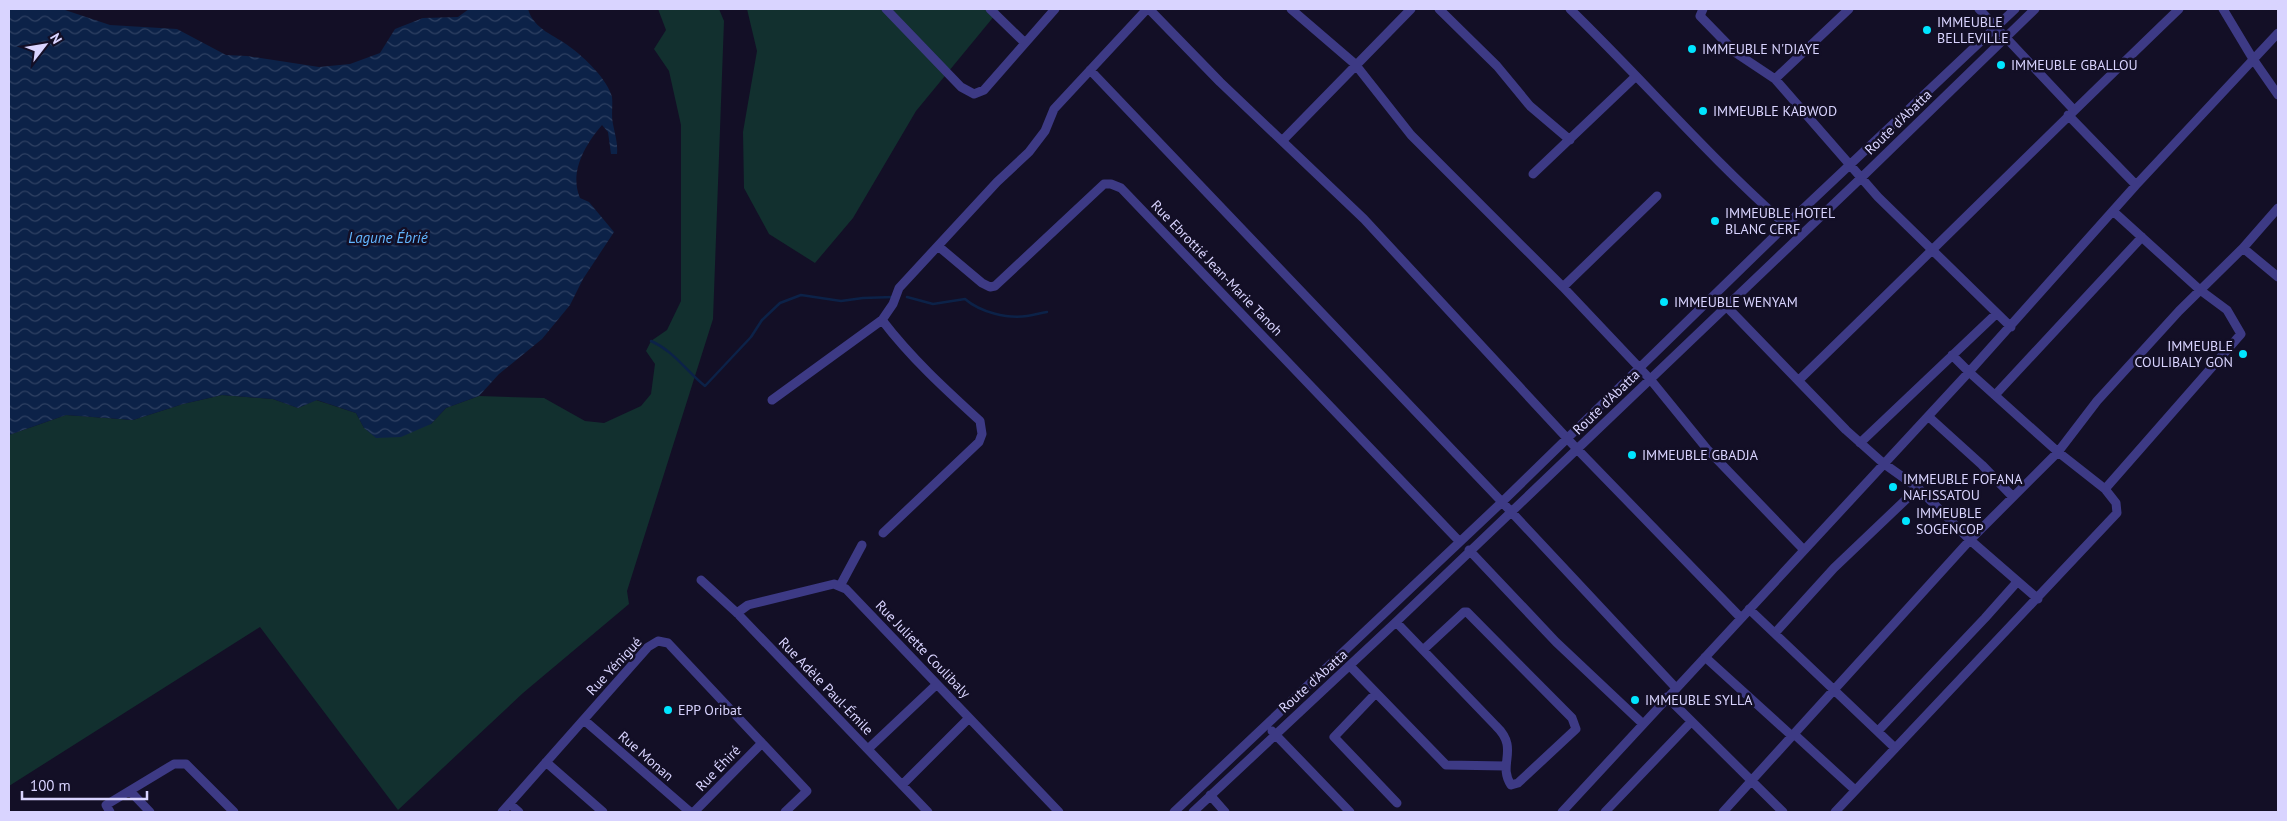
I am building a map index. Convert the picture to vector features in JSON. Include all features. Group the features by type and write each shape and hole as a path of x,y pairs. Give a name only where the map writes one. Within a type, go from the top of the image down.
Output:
{"street":[{"path":"886,9 961,87 974,94 984,90 1024,42 1055,9"},
{"path":"990,9 1024,42"},
{"path":"772,400 882,320 893,304 899,288 1029,152 1045,131 1054,109 1148,9 1220,82 1364,219 1577,449 1741,618"},
{"path":"1291,9 1355,64 1411,135 1563,287 1640,368 1707,448 1804,549"},
{"path":"1283,140 1355,64 1411,9"},
{"path":"1439,9 1497,66 1530,106 1570,140"},
{"path":"1570,9 1603,40 1635,77 1741,185 1786,225"},
{"path":"1703,9 1700,16 1736,53 1775,79 1851,164 1861,178 1996,314 2011,326"},
{"path":"1979,9 2136,184"},
{"name":"Route d'Abatta","path":"1174,812 1502,502 1786,225 2015,9"},
{"name":"Route d'Abatta","path":"1193,812 1274,734 1350,666 1469,550 1861,178 2035,9"},
{"path":"1799,380 1934,251 2071,112 2179,9"},
{"path":"2223,9 2253,59 2278,95"},
{"path":"1775,79 1843,10"},
{"path":"1562,812 1883,462 1929,416 2136,184 2278,32"},
{"path":"1090,70 1502,502 1676,688"},
{"path":"1534,174 1635,77"},
{"name":"Rue Ebrottié Jean-Marie Tanoh","path":"938,246 982,283 990,287 996,286 1104,184 1111,184 1121,188 1459,541"},
{"path":"1563,287 1657,196"},
{"path":"1723,812 1970,540 2058,452 2097,401 2200,290 2243,248 2278,208"},
{"path":"2105,489 2240,334 2227,310 2200,290 2113,211"},
{"path":"1996,394 2142,237"},
{"path":"2243,248 2278,277"},
{"path":"1726,306 1860,443 1918,488 1970,540 2038,599"},
{"path":"1860,443 1996,314"},
{"path":"882,320 901,346 934,380 980,421 982,427 979,442 883,533"},
{"path":"1835,812 2038,599 2117,513 2116,503 2105,489 2058,452 1952,355"},
{"path":"1929,416 2013,497"},
{"path":"1775,633 1834,568 1918,488"},
{"path":"737,613 748,605 834,584 840,586 862,545"},
{"path":"1469,550 1556,642 1643,724"},
{"name":"Rue Adèle Paul-Émile","path":"701,580 737,613 928,812"},
{"path":"1878,731 2017,582"},
{"name":"Rue Juliette Coulibaly","path":"840,586 846,589 1059,812"},
{"path":"1749,609 1895,748"},
{"path":"1396,622 1423,650 1504,734 1509,746 1506,766 1509,784 1516,785 1576,728 1572,718 1467,612 1464,612 1423,650"},
{"name":"Rue Yénigué","path":"502,812 648,648 658,641 668,643 807,791 785,812"},
{"path":"1705,657 1855,790"},
{"path":"1350,666 1446,765 1506,766"},
{"path":"868,749 937,684"},
{"path":"1376,693 1334,737 1397,804"},
{"path":"1667,697 1783,812"},
{"path":"902,784 969,718"},
{"name":"Rue Monan","path":"584,720 690,812"},
{"path":"1605,812 1691,722"},
{"path":"1266,726 1350,812"},
{"name":"Rue Éhiré","path":"694,812 762,743"},
{"path":"546,762 603,812"},
{"path":"108,809 130,791 174,764 186,764 234,812"},
{"path":"130,791 150,812"},
{"path":"1210,795 1225,812"},
{"path":"510,804 519,812"}],"green space":[{"path":"658,9 719,9 724,21 713,319 627,591 629,604 523,693 398,810 260,627 9,786 9,435 66,415 133,420 183,404 222,395 273,399 298,408 316,400 356,413 364,428 431,424 446,408 479,396 544,398 585,421 604,423 641,406 651,394 655,364 646,351 651,341 667,330 681,301 681,125 669,71 654,49 666,30"},
{"path":"747,9 1000,9 916,111 853,218 815,263 769,234 744,188 743,132 757,51"}],"water":[{"name":"Lagune Ébrié","path":"9,9 62,9 110,25 177,29 226,55 247,56 319,67 350,64 380,53 395,29 423,18 458,17 469,9 528,9 540,27 582,57 601,76 610,90 617,154 611,154 608,132 602,125 580,159 576,178 580,198 589,202 614,232 583,279 570,305 542,339 499,374 479,396 446,408 431,424 401,437 376,438 364,428 356,413 317,400 298,408 273,399 222,395 183,404 133,420 66,415 9,435"}],"waterway":[{"path":"651,341 666,350 705,386 751,337 762,320 780,303 801,295 841,301 893,297"},
{"path":"907,297 933,304 965,299 978,308 994,314 1019,317 1047,312"}],"place":[{"name":"IMMEUBLE BELLEVILLE","path":"1927,30"},
{"name":"IMMEUBLE N'DIAYE","path":"1692,49"},
{"name":"IMMEUBLE GBALLOU","path":"2001,65"},
{"name":"IMMEUBLE KABWOD","path":"1703,111"},
{"name":"IMMEUBLE HOTEL BLANC CERF","path":"1715,221"},
{"name":"IMMEUBLE WENYAM","path":"1664,302"},
{"name":"IMMEUBLE COULIBALY GON","path":"2243,354"},
{"name":"IMMEUBLE GBADJA","path":"1632,455"},
{"name":"IMMEUBLE FOFANA NAFISSATOU","path":"1893,487"},
{"name":"IMMEUBLE SOGENCOP","path":"1906,521"},
{"name":"IMMEUBLE SYLLA","path":"1635,700"},
{"name":"EPP Oribat","path":"668,710"}]}
